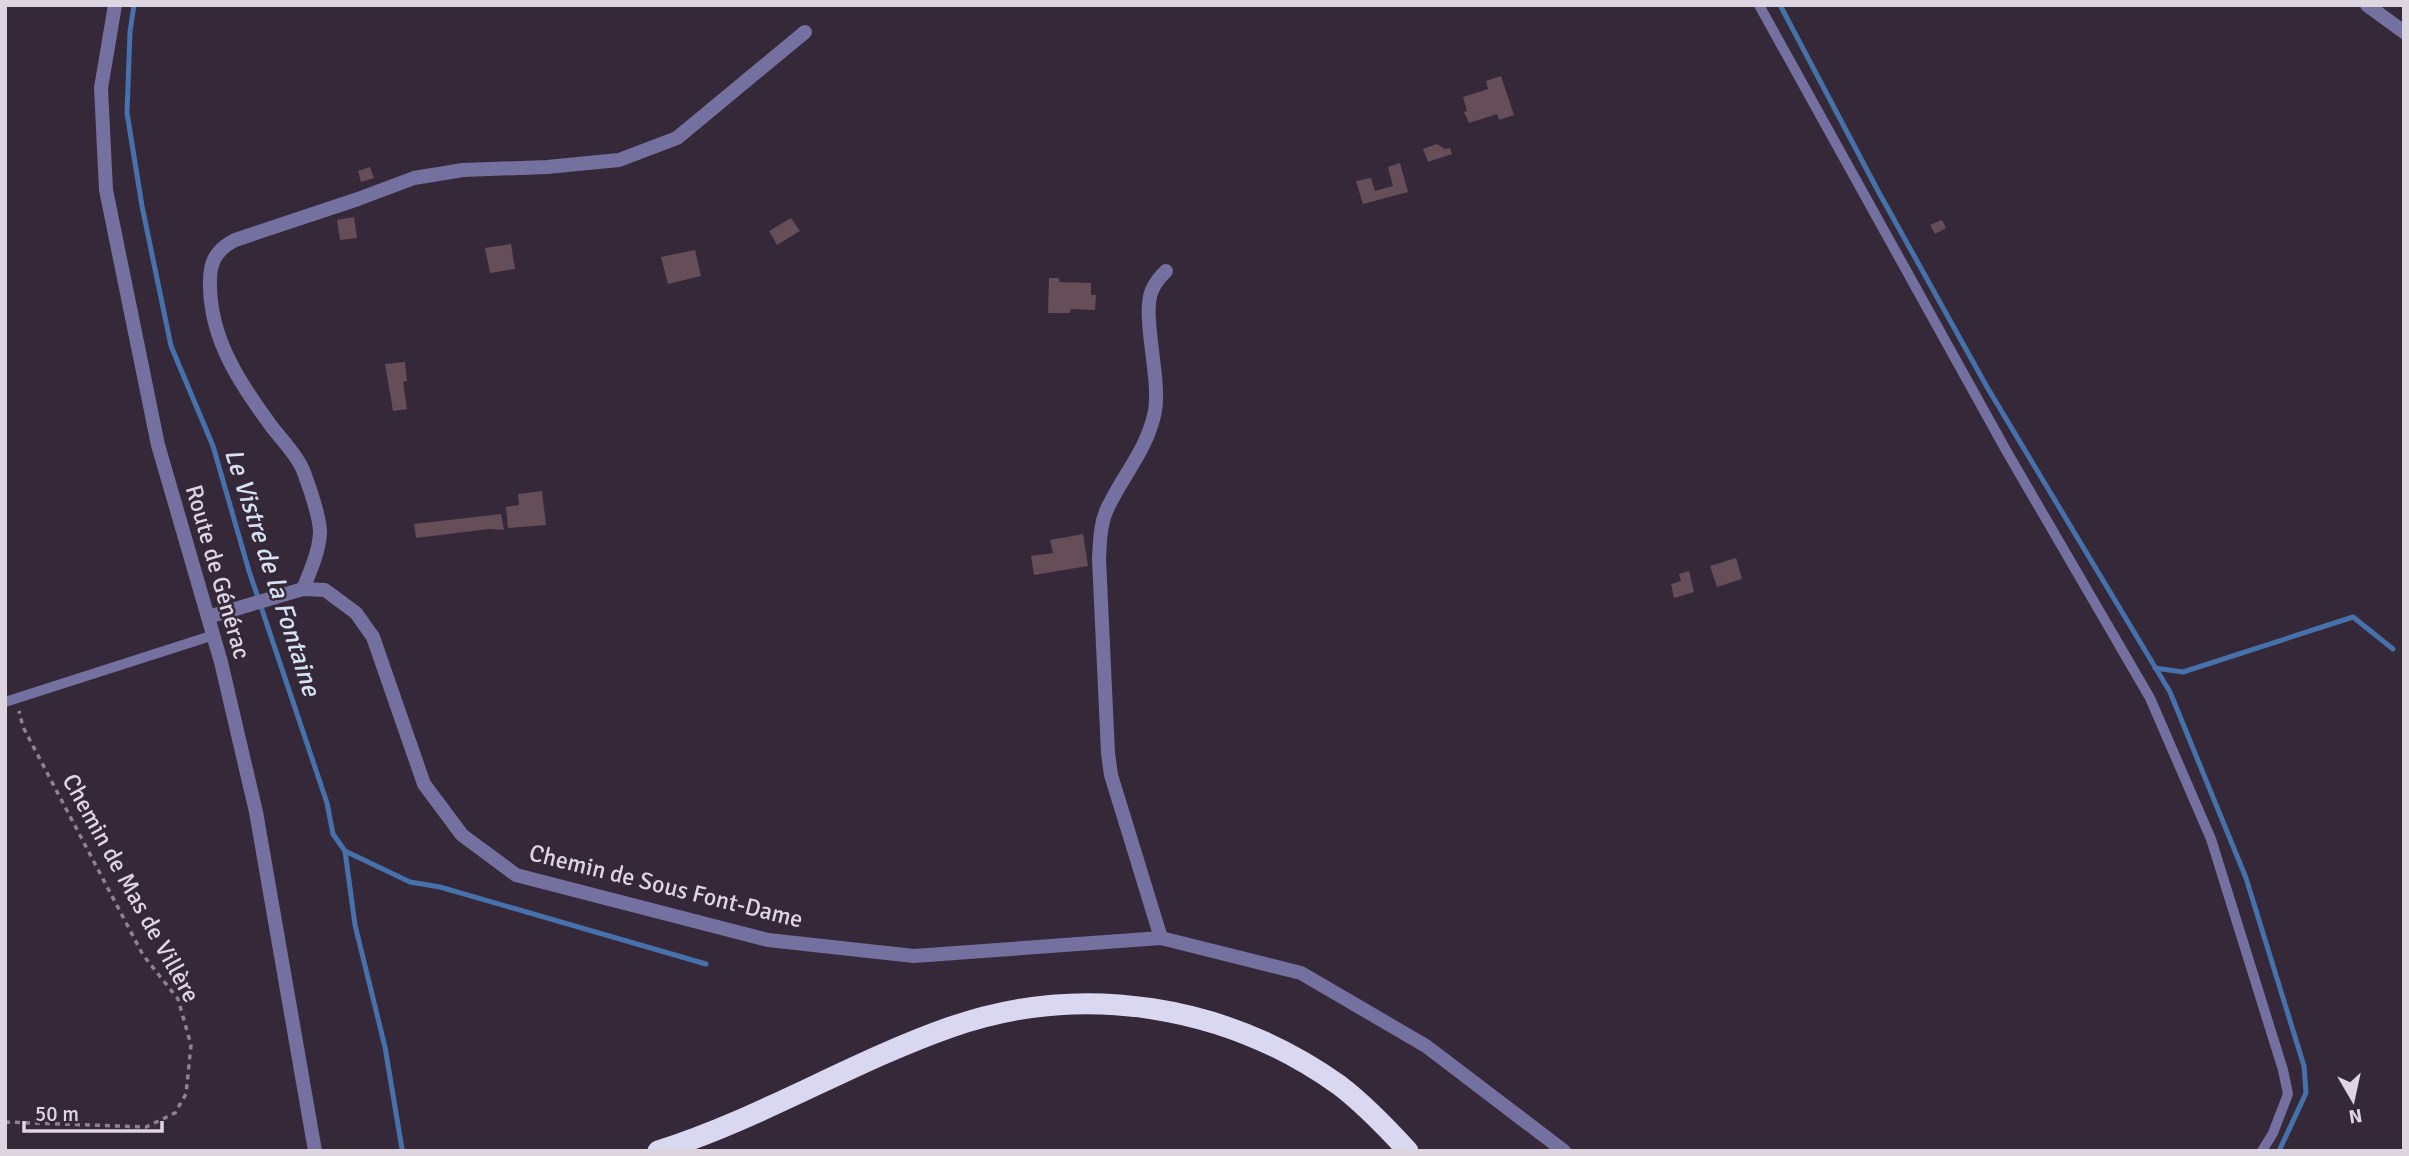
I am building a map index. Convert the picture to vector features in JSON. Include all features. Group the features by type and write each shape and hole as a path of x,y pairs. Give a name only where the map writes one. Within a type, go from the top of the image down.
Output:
{"highway":[{"path":"658,1151 728,1126 952,1027 1039,1006 1116,1004 1198,1017 1272,1044 1341,1087 1372,1113 1408,1151"}],"street":[{"name":"Route de Générac","path":"115,5 101,88 106,190 158,445 214,635 257,812 315,1151"},
{"path":"2367,5 2404,32"},
{"path":"208,617 303,589 313,564 320,532 302,467 251,400 226,357 210,307 209,269 222,247 414,178 463,170 547,167 619,160 677,138 805,32"},
{"path":"1161,938 1111,775 1098,559 1101,529 1107,508 1143,450 1155,410 1157,380 1148,314 1151,290 1166,271"},
{"name":"Chemin de Sous Font-Dame","path":"303,589 325,590 356,613 373,637 424,784 462,835 516,875 768,940 914,956 1161,938 1301,973 1426,1046 1564,1151"}],"lane":[{"path":"1759,5 2007,452 2150,698 2182,769 2211,839 2286,1082 2288,1094 2273,1133 2262,1151"},
{"path":"11,699 214,635"}],"path":[{"name":"Chemin de Mas de Villère","path":"5,1122 146,1127 176,1113 186,1094 191,1045 178,999 143,955 23,727 11,699"}],"building":[{"path":"1501,76 1514,115 1499,120 1497,114 1469,123 1464,112 1467,111 1463,97 1488,89 1486,81"},
{"path":"1437,144 1445,149 1450,148 1452,154 1428,162 1423,149"},
{"path":"1400,163 1408,192 1363,204 1356,181 1371,178 1375,191 1393,186 1388,167"},
{"path":"370,167 374,178 361,182 358,171"},
{"path":"354,217 357,238 340,240 337,220"},
{"path":"791,218 800,231 777,245 769,231"},
{"path":"1942,220 1946,228 1935,234 1930,225"},
{"path":"511,244 515,269 490,273 485,248"},
{"path":"695,250 701,276 668,284 661,257"},
{"path":"1049,278 1059,278 1059,282 1091,283 1091,295 1096,295 1095,310 1071,309 1070,313 1048,313"},
{"path":"405,362 407,381 403,382 407,409 393,411 385,364"},
{"path":"542,491 546,525 508,528 506,507 519,505 518,494"},
{"path":"501,514 504,530 489,529 416,538 414,524"},
{"path":"1083,534 1088,566 1034,575 1031,556 1053,553 1050,540"},
{"path":"1736,558 1742,579 1717,587 1710,566"},
{"path":"1689,571 1694,592 1674,598 1671,584 1681,581 1679,574"}],"waterway":[{"name":"Le Vistre de la Fontaine","path":"134,5 130,32 127,113 142,206 171,346 213,446 249,571 327,803 333,834 345,851 355,925 385,1047 402,1149"},
{"path":"1780,5 1877,189 1987,387 2170,692 2246,878 2304,1066 2306,1093 2279,1151"},
{"path":"2155,668 2183,672 2353,617 2393,649"},
{"path":"345,851 410,882 440,887 706,964"}]}
